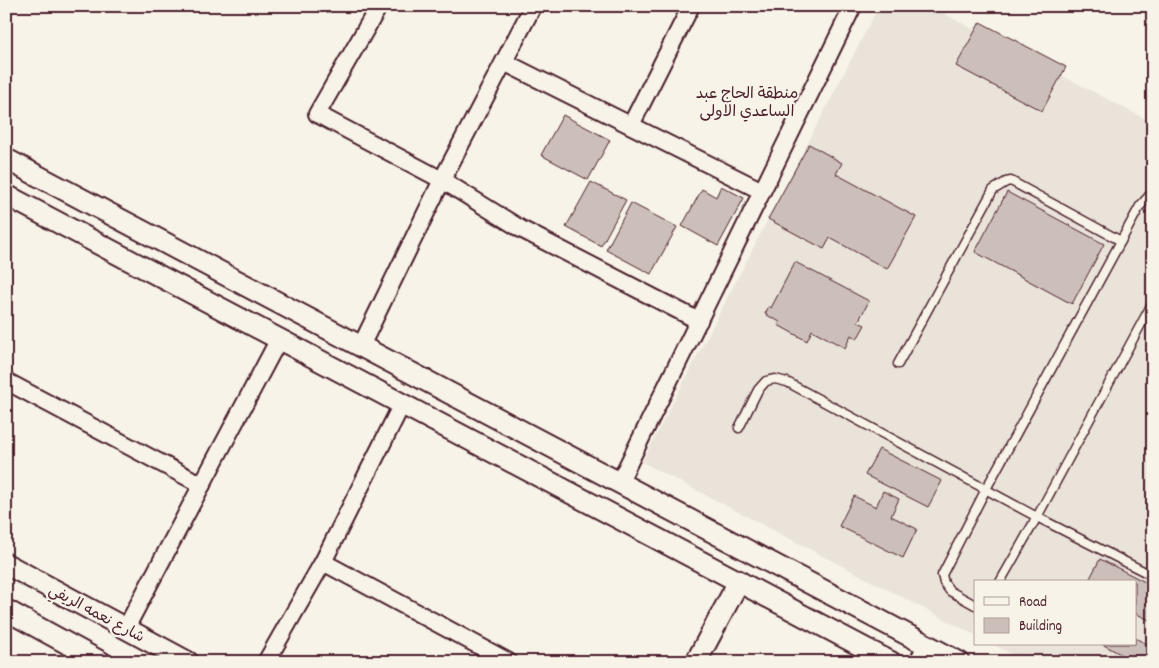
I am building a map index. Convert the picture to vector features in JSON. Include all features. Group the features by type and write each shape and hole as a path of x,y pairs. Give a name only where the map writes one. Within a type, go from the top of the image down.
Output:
{"street":[{"path":"379,6 317,114 442,180 521,229 698,321"},
{"path":"361,346 442,180 533,6"},
{"path":"630,125 691,6"},
{"path":"619,483 853,6"},
{"path":"504,62 762,191"},
{"path":"6,159 619,483 924,654 959,662"},
{"path":"6,195 739,581 866,656 891,662"},
{"path":"126,628 279,339"},
{"path":"6,382 202,485"},
{"path":"266,662 323,562 402,404"},
{"path":"323,562 509,662"},
{"name":"شارع نعمه الريفي","path":"6,564 188,662"},
{"path":"696,662 739,581"},
{"path":"6,610 78,656 101,662"}],"lane":[{"path":"898,364 993,190 1000,185 1011,181 1121,240"},
{"path":"974,604 950,591 944,584 942,575 986,489 1121,240 1140,206 1153,194"},
{"path":"1001,580 1153,302"},
{"path":"739,428 758,390 766,381 776,379 787,382 1037,517 1153,576"}],"shaded area":[{"path":"879,6 929,6 1153,123 1153,662 1026,662 997,646 1136,646 1136,580 974,580 974,634 642,462"}],"building":[{"path":"980,22 1066,67 1042,111 956,66"},
{"path":"563,115 610,140 588,180 541,155"},
{"path":"809,144 842,163 836,174 916,217 887,269 830,238 824,249 768,219"},
{"path":"591,182 626,200 601,246 566,227"},
{"path":"721,186 744,198 718,246 682,226 702,189 716,197"},
{"path":"1007,192 1104,244 1072,304 975,252"},
{"path":"631,203 677,227 651,274 606,250"},
{"path":"795,262 869,301 858,322 865,325 857,339 851,335 845,348 812,330 807,341 778,325 780,322 765,314 769,306 771,308"},
{"path":"879,449 942,481 928,507 865,475"},
{"path":"883,491 899,499 891,516 917,529 903,558 839,526 854,496 876,507"},
{"path":"1100,559 1153,586 1153,622 1136,614 1136,580 1089,580"},
{"path":"1136,638 1153,647 1153,662 1135,662 1106,646 1136,646"}],"district":[{"name":"منطقة الحاج عبد الساعدي الاولى","path":"747,101"}]}
